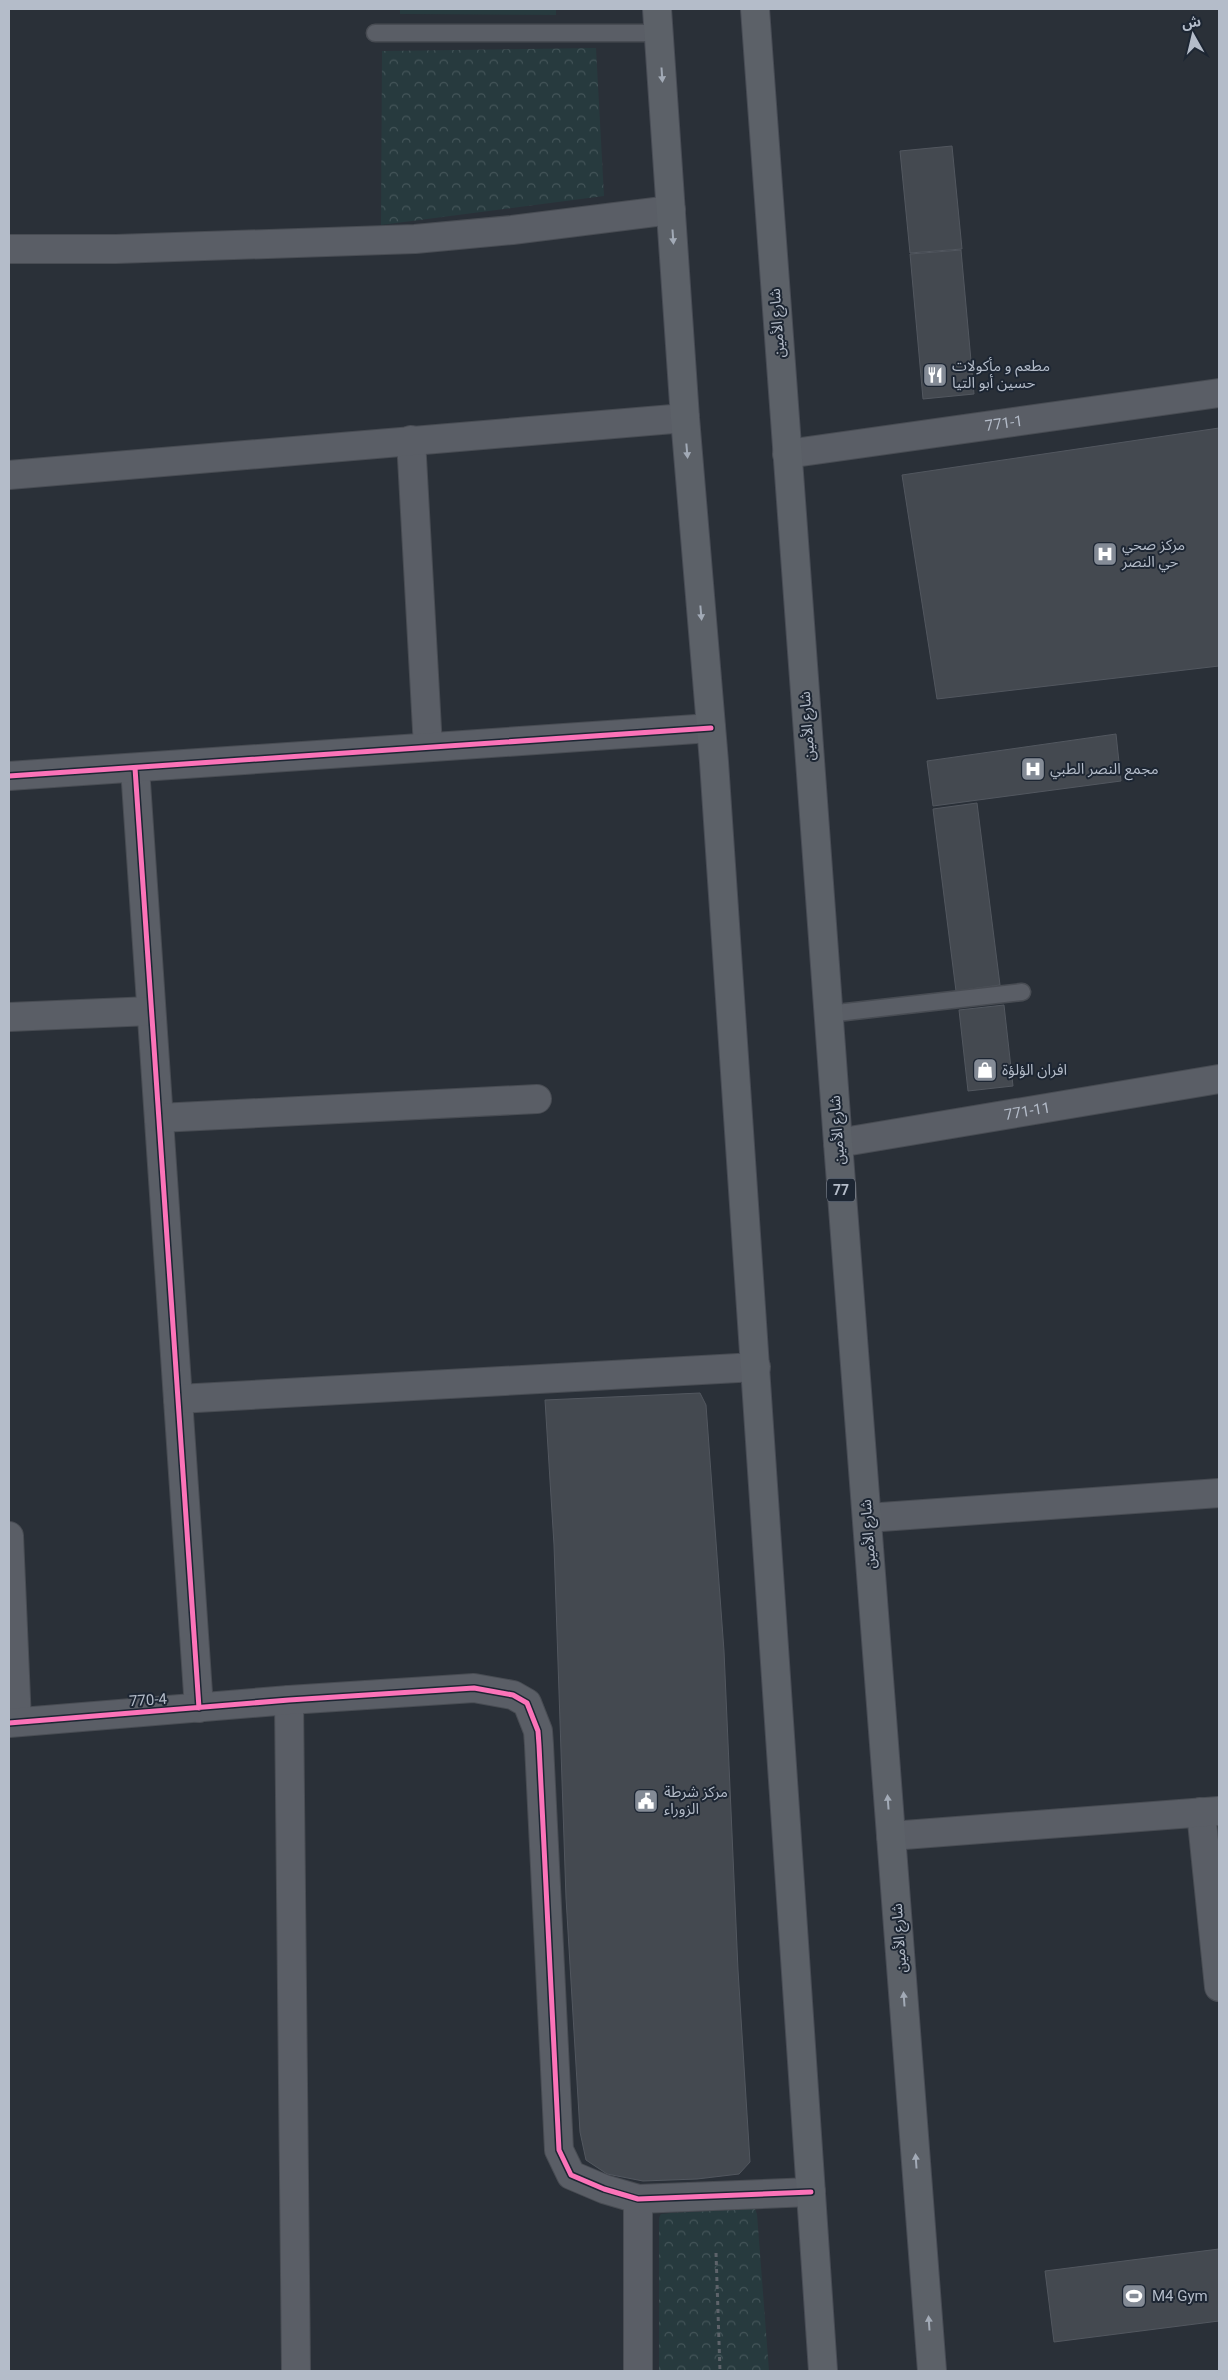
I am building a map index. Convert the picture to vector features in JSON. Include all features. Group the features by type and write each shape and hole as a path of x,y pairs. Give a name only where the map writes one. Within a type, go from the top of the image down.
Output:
{"main road":[{"name":"شارع الأمين","path":"755,9 828,1014 932,2371"},
{"path":"658,21 684,418 711,728 756,1368 823,2371"}],"street":[{"path":"9,249 116,249 414,239 512,230 671,210"},
{"name":"771-1","path":"787,454 1219,393"},
{"path":"9,475 684,418"},
{"path":"412,440 428,747"},
{"path":"9,776 711,728"},
{"path":"135,768 199,1708"},
{"path":"9,1017 151,1011"},
{"name":"771-11","path":"838,1143 1219,1079"},
{"path":"159,1118 536,1099"},
{"path":"178,1399 756,1368"},
{"path":"867,1518 1219,1493"},
{"path":"9,1536 13,1723"},
{"name":"770-4","path":"13,1723 289,1700 474,1688 513,1695 527,1703 538,1731 540,1746 559,2150 571,2175 604,2189 638,2199 811,2192"},
{"path":"289,1700 296,2371"},
{"path":"891,1836 1210,1811 1219,1988"},
{"path":"638,2199 638,2371"}],"lane":[{"path":"375,33 658,21"},
{"path":"828,1014 1022,992"}],"path":[{"path":"716,2253 720,2371"}],"green space":[{"path":"400,9 556,9 556,15 400,14"},
{"path":"596,48 604,196 381,225 382,51"},
{"path":"755,2209 757,2214 769,2371 659,2371 659,2218 661,2214"}],"building":[{"path":"952,146 962,249 910,253 900,151"},
{"path":"961,250 974,394 923,399 910,254"},
{"name":"مركز صحي حي النصر","path":"1219,428 1219,666 937,699 902,475"},
{"path":"1116,734 1121,781 933,806 927,761"},
{"path":"977,803 1000,985 956,991 933,809"},
{"path":"1004,1005 1013,1086 968,1091 959,1010"},
{"name":"مركز شرطة الزوراء","path":"700,1393 706,1405 724,1651 738,1970 750,2162 739,2174 697,2179 643,2181 607,2174 586,2160 580,2132 566,1898 554,1545 545,1400"},
{"name":"M4 Gym","path":"1219,2249 1219,2321 1054,2342 1045,2271"}],"cycle path":[{"path":"9,776 711,728"},
{"path":"135,768 199,1708"},
{"path":"9,1723 289,1700 474,1688 513,1695 527,1703 538,1731 559,2150 571,2175 604,2189 638,2199 811,2192"}],"place":[{"name":"مطعم و مأكولات حسين أبو التيا","path":"935,375"},
{"name":"مركز صحي حي النصر","path":"1105,554"},
{"name":"مجمع النصر الطبي","path":"1033,769"},
{"name":"افران الؤلؤة","path":"985,1070"},
{"name":"مركز شرطة الزوراء","path":"646,1801"},
{"name":"M4 Gym","path":"1134,2296"}]}
